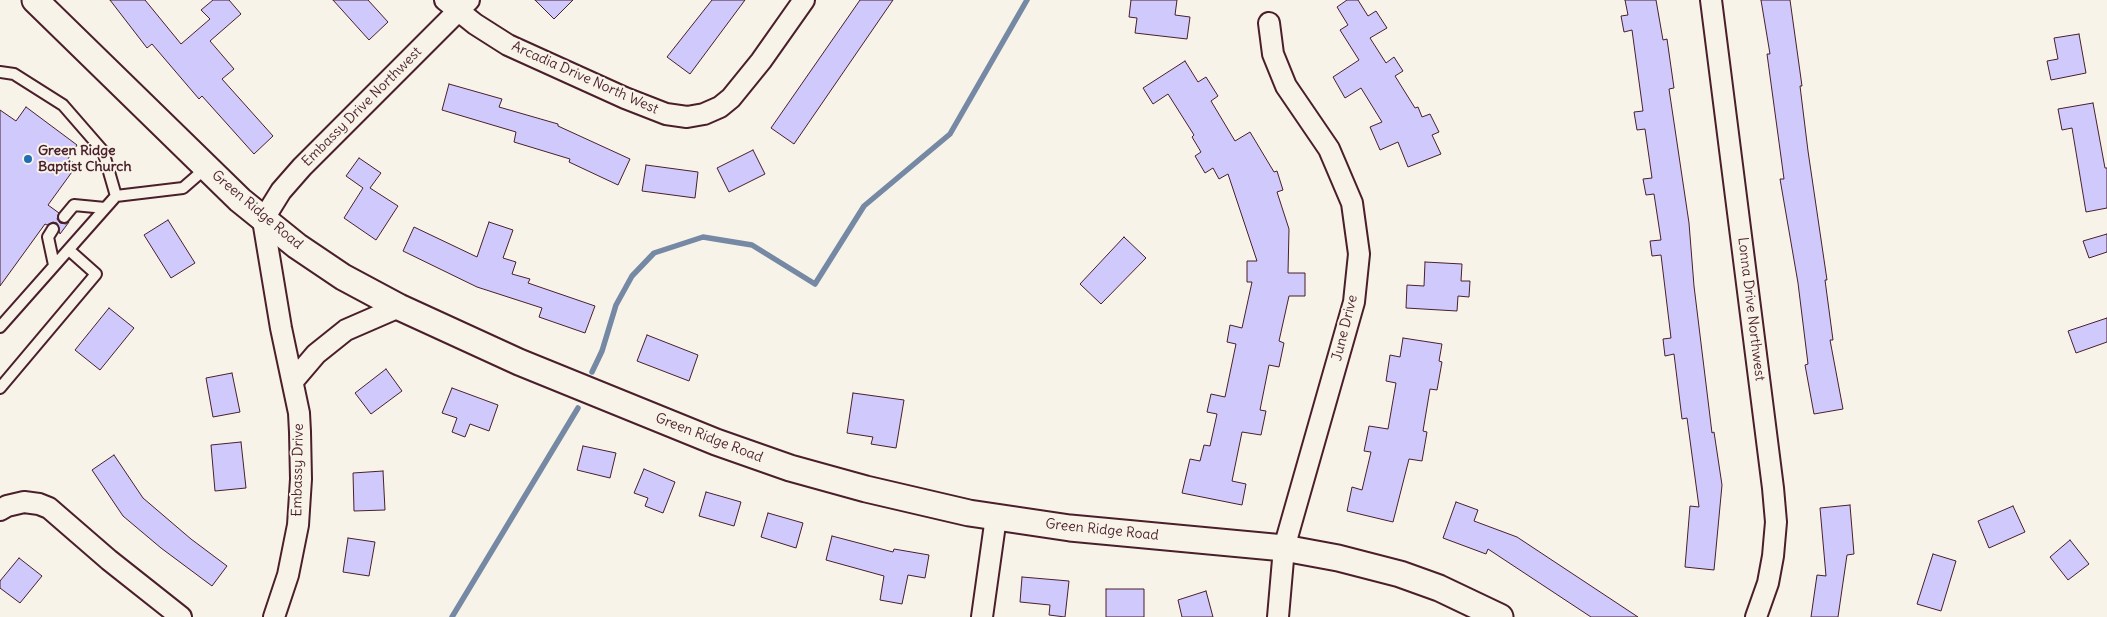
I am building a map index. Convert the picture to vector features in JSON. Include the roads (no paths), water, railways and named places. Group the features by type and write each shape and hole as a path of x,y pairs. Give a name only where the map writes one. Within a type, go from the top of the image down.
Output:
{"street":[{"name":"Green Ridge Road","path":"35,0 263,220 297,246 343,277 399,307 518,362 716,442 790,468 866,490 969,513 1070,528 1284,548 1338,558 1400,574 1439,588 1500,617"},
{"name":"Arcadia Drive North West","path":"457,4 508,45 625,98 666,114 687,116 704,114 732,98 804,0"},
{"name":"Lonna Drive Northwest","path":"1710,0 1740,224 1775,513 1773,556 1768,582 1756,617"},
{"name":"Embassy Drive Northwest","path":"263,220 281,191 302,166 457,4"},
{"name":"June Drive","path":"1269,23 1273,54 1286,86 1329,150 1352,203 1359,254 1354,302 1284,548 1278,617"},
{"name":"Embassy Drive","path":"263,220 300,432 301,479 298,525 288,575 274,617"},
{"path":"292,381 316,354 346,330 399,307"},
{"path":"0,510 7,506 24,502 39,504 49,508 109,560 181,617"},
{"path":"982,617 996,517"}],"lane":[{"path":"0,72 14,74 63,105 104,151 116,196"},
{"path":"0,327 116,196 183,188 207,167"},
{"path":"64,216 74,205 105,208"},
{"path":"53,229 48,237 54,265"},
{"path":"0,388 96,274 69,250"}],"waterway":[{"path":"592,372 602,351 616,305 632,276 654,253 703,237 752,245 815,284 864,206 950,134 1027,0"},
{"path":"452,617 578,408"}],"place":[{"name":"Green Ridge Baptist Church","path":"28,159"}]}
